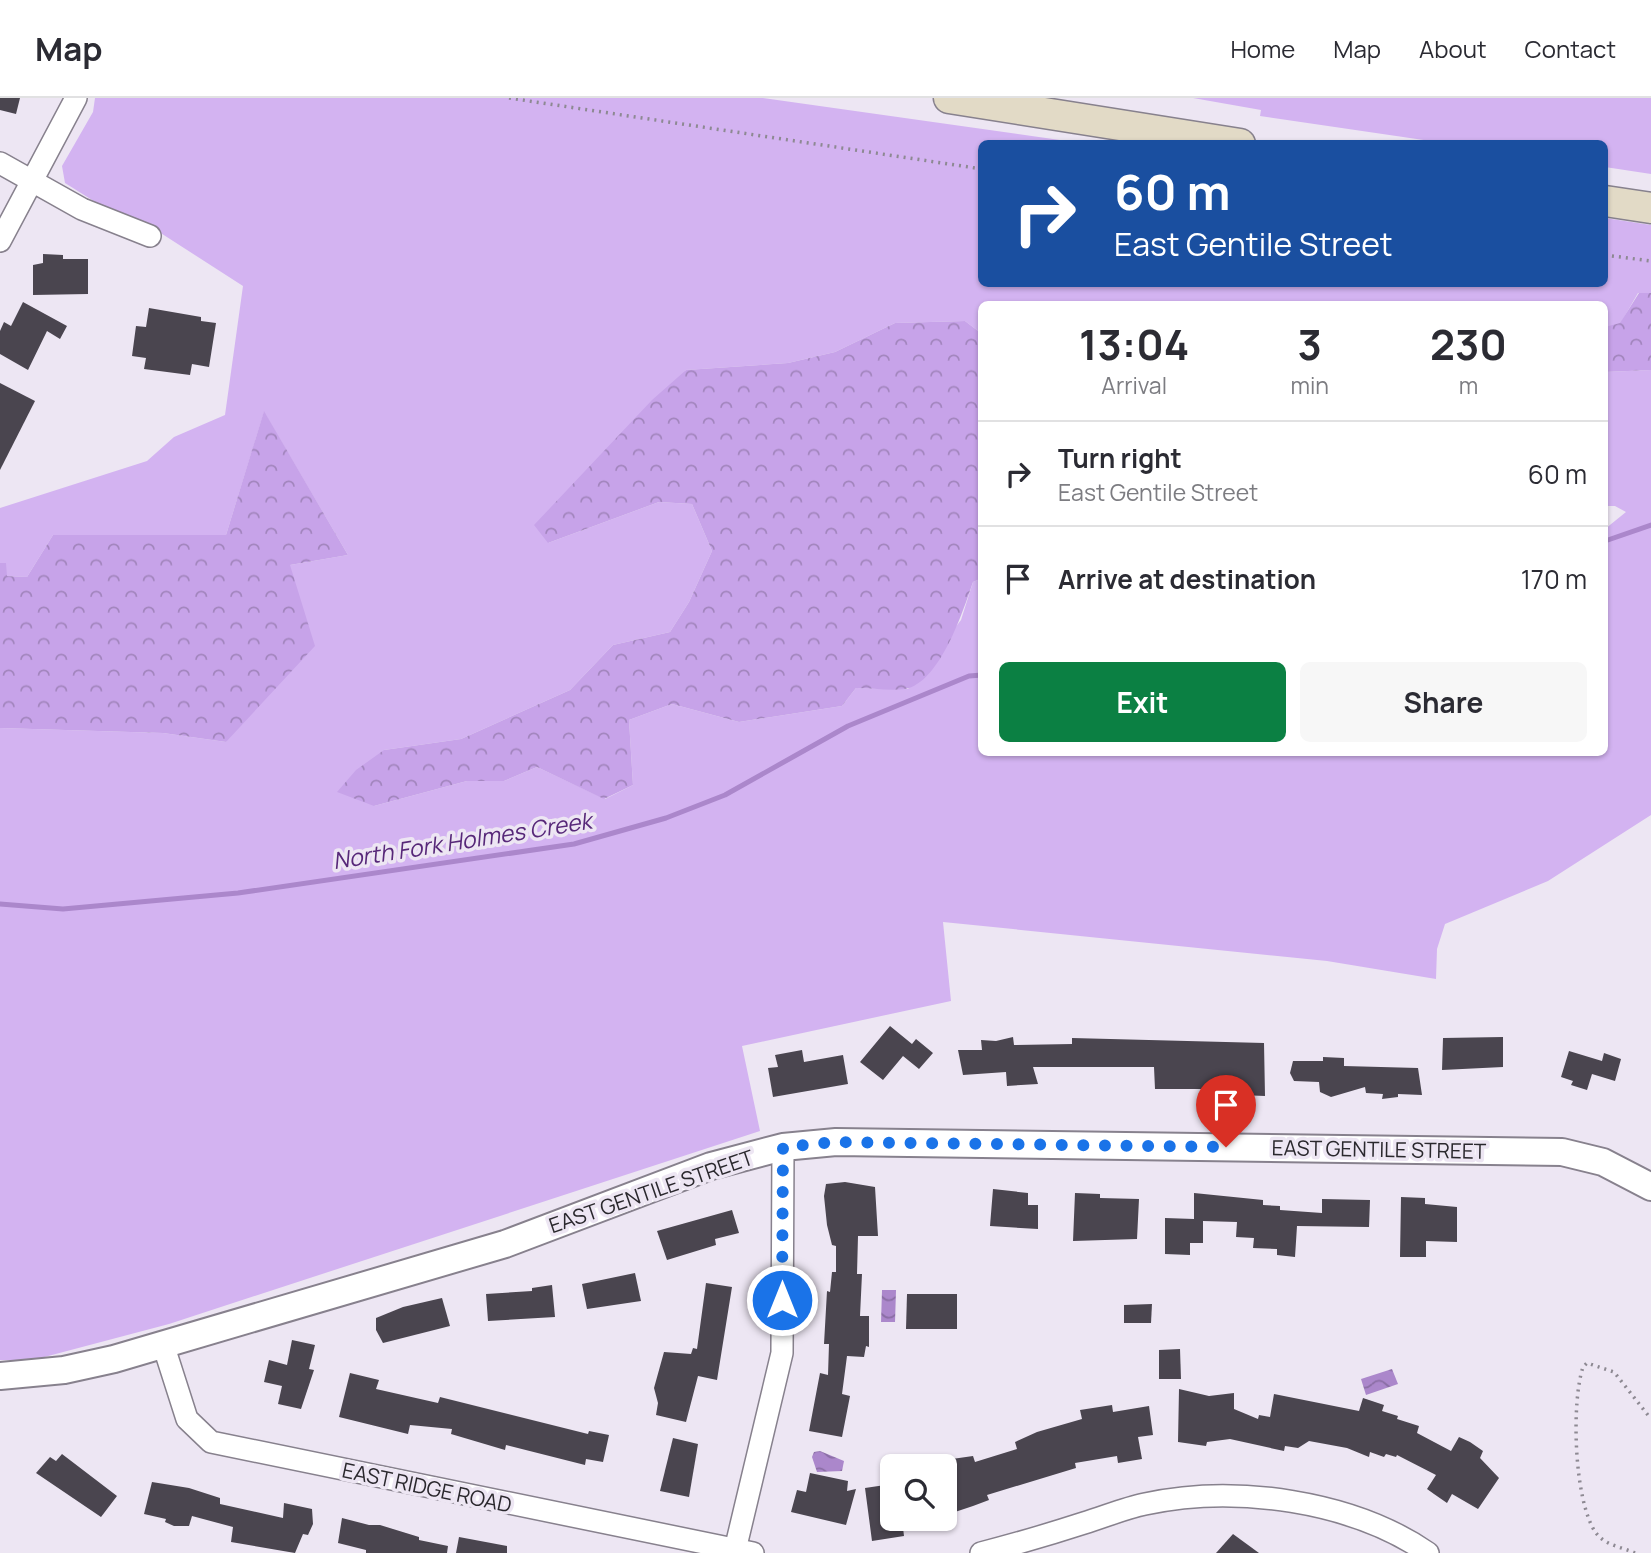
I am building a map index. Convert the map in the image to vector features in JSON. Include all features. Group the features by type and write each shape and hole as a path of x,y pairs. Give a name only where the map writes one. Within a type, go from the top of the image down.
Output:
{"main road":[{"path":"949,98 1215,140"},
{"path":"1608,201 1651,208"}],"street":[{"path":"0,241 76,98"},
{"path":"0,163 33,179 82,209 150,236"},
{"name":"EAST GENTILE STREET","path":"0,1376 64,1370 163,1344 505,1244 661,1184 783,1147 850,1142 1562,1152 1603,1162 1651,1187"},
{"path":"744,1551 782,1353 783,1147"},
{"name":"EAST RIDGE ROAD","path":"163,1344 187,1419 211,1442 744,1551"},
{"path":"982,1553 1146,1503 1251,1497 1299,1502 1349,1515 1404,1536 1428,1553"}],"path":[{"path":"509,98 978,168"},
{"path":"1608,255 1651,261"},
{"path":"1635,1553 1611,1545 1596,1533 1584,1503 1575,1440 1583,1367 1587,1363 1614,1372 1651,1419"}],"shaded area":[{"path":"95,98 763,98 1060,140 978,140 978,287 1608,287 1608,218 1651,225 1651,293 1638,293 1619,326 1608,328 1608,301 978,301 978,331 965,321 895,323 835,352 788,363 686,370 548,543 659,502 692,504 712,551 689,602 670,632 613,645 570,690 461,739 384,750 374,806 467,781 504,781 537,767 605,799 633,785 629,720 672,704 739,722 842,706 856,688 908,689 961,620 973,582 978,580 978,756 1608,756 1608,527 1626,512 1615,506 1608,506 1608,372 1651,370 1651,815 1548,881 1445,924 1437,949 1436,979 1327,961 943,922 951,1001 742,1046 760,1131 169,1324 33,1360 0,1360 0,728 163,733 226,742 290,565 348,555 264,412 226,535 53,535 27,577 6,576 6,563 0,563 0,508 147,461 174,437 225,415 243,286 156,230 116,215 65,183 62,166 93,112"},
{"path":"1193,98 1651,98 1651,174 1608,167 1608,140 1424,140 1260,116 1261,110"}],"green space":[{"path":"1639,293 1651,293 1651,370 1608,372 1608,326 1620,323"},
{"path":"965,321 978,331 978,580 973,582 956,627 939,660 918,684 899,690 856,688 842,706 739,722 672,704 629,720 633,785 604,799 537,767 504,781 467,781 374,806 337,792 356,770 384,750 461,739 570,690 613,645 670,632 689,602 712,551 692,504 659,502 548,543 534,525 652,400 686,370 788,363 835,352 895,323"},
{"path":"264,411 348,555 290,565 315,646 226,742 163,733 0,728 0,563 6,563 7,576 27,577 53,535 226,535"}],"water":[{"path":"882,1290 896,1290 895,1322 881,1322"},
{"path":"1392,1369 1398,1384 1366,1395 1361,1379"},
{"path":"820,1451 844,1461 842,1471 817,1472 812,1457 814,1452"}],"building":[{"path":"0,98 20,98 16,114 0,110"},
{"path":"43,254 63,255 63,259 88,259 88,294 33,295 33,265 43,263"},
{"path":"23,302 67,326 60,339 47,331 28,370 0,354 0,331 4,322 11,326"},
{"path":"149,308 201,317 201,321 216,323 209,367 192,364 190,375 144,369 146,358 132,356 136,326 146,327"},
{"path":"0,383 35,401 0,470"},
{"path":"890,1026 912,1044 916,1039 933,1053 919,1069 903,1056 883,1080 860,1062"},
{"path":"1013,1037 1014,1045 1072,1044 1072,1038 1264,1043 1265,1096 1240,1095 1240,1089 1155,1089 1154,1067 1033,1067 1038,1084 1007,1086 1006,1072 963,1075 958,1050 982,1050 981,1040 996,1041"},
{"path":"1503,1037 1503,1067 1442,1070 1443,1038"},
{"path":"802,1050 804,1062 843,1055 848,1084 773,1097 768,1068 778,1067 775,1055"},
{"path":"1569,1051 1602,1061 1604,1053 1621,1059 1615,1081 1592,1074 1587,1090 1571,1085 1573,1081 1561,1077"},
{"path":"1323,1057 1344,1058 1344,1066 1418,1068 1422,1095 1398,1094 1398,1097 1382,1099 1383,1094 1366,1093 1365,1087 1331,1097 1320,1092 1319,1082 1294,1081 1290,1073 1293,1061 1323,1061"},
{"path":"845,1182 875,1187 878,1236 858,1236 857,1274 862,1274 860,1316 869,1316 869,1347 866,1346 864,1357 847,1356 842,1394 850,1396 842,1437 809,1431 820,1373 828,1375 829,1344 824,1344 827,1291 830,1292 832,1272 836,1272 836,1246 832,1245 827,1225 824,1196 826,1184"},
{"path":"993,1189 1028,1193 1028,1205 1038,1205 1038,1229 990,1226"},
{"path":"1075,1193 1100,1194 1100,1198 1139,1199 1137,1239 1073,1241"},
{"path":"1194,1193 1263,1200 1263,1205 1280,1206 1280,1210 1322,1213 1322,1199 1370,1200 1369,1227 1297,1226 1295,1257 1277,1255 1277,1249 1253,1248 1254,1238 1236,1237 1237,1222 1203,1221 1203,1243 1190,1243 1190,1255 1165,1254 1165,1218 1194,1219"},
{"path":"1401,1197 1425,1198 1425,1204 1457,1207 1457,1242 1426,1241 1426,1257 1400,1257"},
{"path":"732,1210 739,1233 715,1239 716,1245 667,1260 657,1231"},
{"path":"635,1273 641,1301 587,1309 582,1284"},
{"path":"706,1283 732,1287 717,1380 698,1376 686,1422 656,1415 658,1403 654,1388 664,1352 691,1354 693,1348 697,1349"},
{"path":"552,1285 555,1317 488,1321 486,1294 532,1291 532,1288"},
{"path":"907,1294 957,1294 957,1329 906,1329"},
{"path":"442,1298 450,1326 383,1343 376,1330 376,1318 403,1307"},
{"path":"1152,1304 1151,1323 1124,1323 1124,1305"},
{"path":"292,1340 315,1345 309,1369 314,1370 301,1409 278,1404 282,1386 264,1382 269,1360 287,1365"},
{"path":"1180,1349 1181,1379 1159,1379 1159,1350"},
{"path":"350,1373 379,1380 376,1389 438,1403 440,1397 588,1434 589,1431 609,1435 603,1462 586,1459 585,1465 506,1445 505,1450 451,1434 452,1429 410,1425 408,1434 339,1417"},
{"path":"1179,1389 1209,1396 1234,1393 1234,1409 1258,1419 1259,1415 1270,1417 1274,1394 1359,1411 1363,1398 1384,1405 1382,1411 1398,1416 1397,1419 1419,1426 1417,1433 1451,1451 1459,1437 1470,1442 1483,1451 1480,1458 1499,1478 1478,1509 1452,1494 1447,1503 1427,1489 1436,1475 1397,1455 1386,1454 1384,1457 1370,1452 1369,1457 1347,1448 1309,1441 1298,1448 1285,1446 1284,1451 1230,1439 1207,1442 1206,1446 1178,1442"},
{"path":"1112,1405 1113,1412 1149,1406 1153,1435 1138,1437 1142,1459 1118,1463 1117,1456 1075,1463 1076,1468 987,1495 989,1500 957,1511 957,1458 973,1456 975,1462 1017,1449 1015,1442 1037,1432 1082,1419 1080,1410"},
{"path":"673,1438 698,1444 689,1497 660,1491"},
{"path":"62,1454 117,1496 101,1517 36,1473 50,1457 56,1461"},
{"path":"810,1473 848,1481 847,1491 856,1489 846,1525 791,1512 797,1490 806,1492"},
{"path":"152,1482 189,1488 220,1498 220,1504 283,1518 284,1503 312,1509 313,1524 308,1535 303,1534 295,1553 231,1542 233,1527 192,1516 189,1526 174,1526 165,1522 166,1519 144,1514"},
{"path":"880,1486 880,1531 903,1531 904,1536 872,1541 865,1488"},
{"path":"342,1518 380,1525 419,1537 419,1540 448,1546 447,1553 366,1553 366,1550 338,1543"},
{"path":"1233,1534 1259,1553 1216,1553"},
{"path":"459,1537 507,1546 507,1553 456,1553"}],"waterway":[{"name":"North Fork Holmes Creek","path":"1608,540 1651,525"},
{"name":"North Fork Holmes Creek","path":"0,904 63,909 238,893 574,844 666,818 725,795 848,726 969,676 978,675"}],"route":[{"path":"782,1300 783,1147 836,1142 1226,1147"}]}
